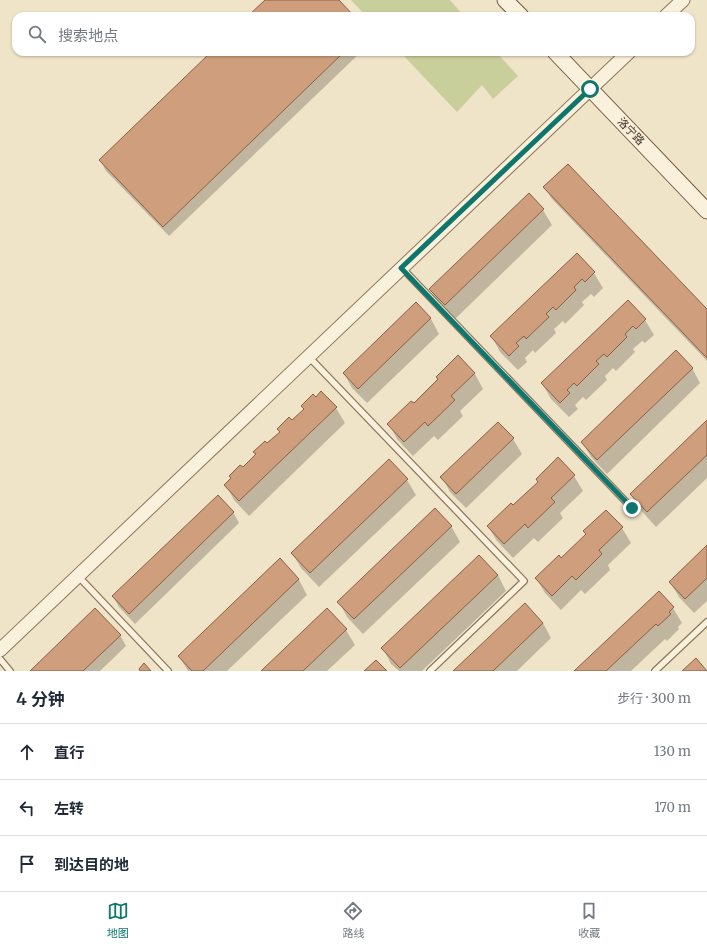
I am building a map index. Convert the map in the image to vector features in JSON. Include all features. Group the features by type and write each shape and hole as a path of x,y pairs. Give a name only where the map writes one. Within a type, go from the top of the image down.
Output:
{"main road":[{"path":"505,0 517,12"},
{"name":"洛宁路","path":"559,56 707,211"}],"street":[{"path":"670,12 683,0"},
{"path":"0,650 624,56"}],"lane":[{"path":"401,268 632,508"},
{"path":"308,356 524,581 430,671"},
{"path":"78,576 168,671"},
{"path":"655,671 707,622"},
{"path":"0,659 10,671"}],"green space":[{"path":"351,0 450,0 460,12 362,12"},
{"path":"404,56 500,56 518,76 493,99 482,85 457,112"}],"building":[{"path":"265,0 339,0 350,12 252,12"},
{"path":"207,56 340,56 163,227 99,160"},
{"path":"568,164 707,309 707,358 543,187"},
{"path":"529,193 544,209 445,305 429,289"},
{"path":"577,253 595,272 585,282 582,279 574,287 576,290 556,310 553,307 546,314 549,317 526,339 524,336 516,343 519,346 509,356 490,336"},
{"path":"628,300 646,319 636,329 633,326 625,334 627,337 607,357 604,354 596,361 599,364 577,386 574,383 567,390 570,393 560,403 541,383"},
{"path":"416,302 431,318 358,389 343,373"},
{"path":"676,350 693,368 597,460 581,442"},
{"path":"458,355 475,373 451,396 455,400 428,426 425,422 404,442 387,424 411,401 414,403 438,379 436,377"},
{"path":"321,391 337,407 239,501 224,485 231,478 229,476 240,465 243,467 256,454 253,452 265,441 267,443 280,432 277,429 289,417 292,420 304,409 301,406 313,394 316,397"},
{"path":"707,420 707,455 647,512 630,494"},
{"path":"498,422 514,438 456,494 440,477"},
{"path":"558,457 575,475 551,498 555,502 528,528 525,524 504,544 487,526 511,503 513,505 538,482 536,479"},
{"path":"389,459 408,479 310,573 291,553"},
{"path":"218,495 234,512 129,614 112,596"},
{"path":"435,508 452,526 354,619 337,602"},
{"path":"606,510 623,527 599,550 602,554 576,580 572,576 552,596 535,578 559,555 561,558 586,534 583,531"},
{"path":"707,545 707,578 685,599 669,582"},
{"path":"479,555 498,575 400,668 381,648"},
{"path":"280,558 299,579 203,671 192,671 178,656"},
{"path":"659,591 674,607 669,612 671,614 658,626 656,624 606,671 574,671"},
{"path":"525,603 543,623 493,671 453,671"},
{"path":"95,608 121,635 83,671 30,671"},
{"path":"327,608 347,629 303,671 261,671"},
{"path":"696,658 707,671 682,671"},
{"path":"376,660 387,671 364,671"},
{"path":"144,663 151,671 140,671 139,669"}],"route":[{"path":"590,89 401,268 632,508"}]}
